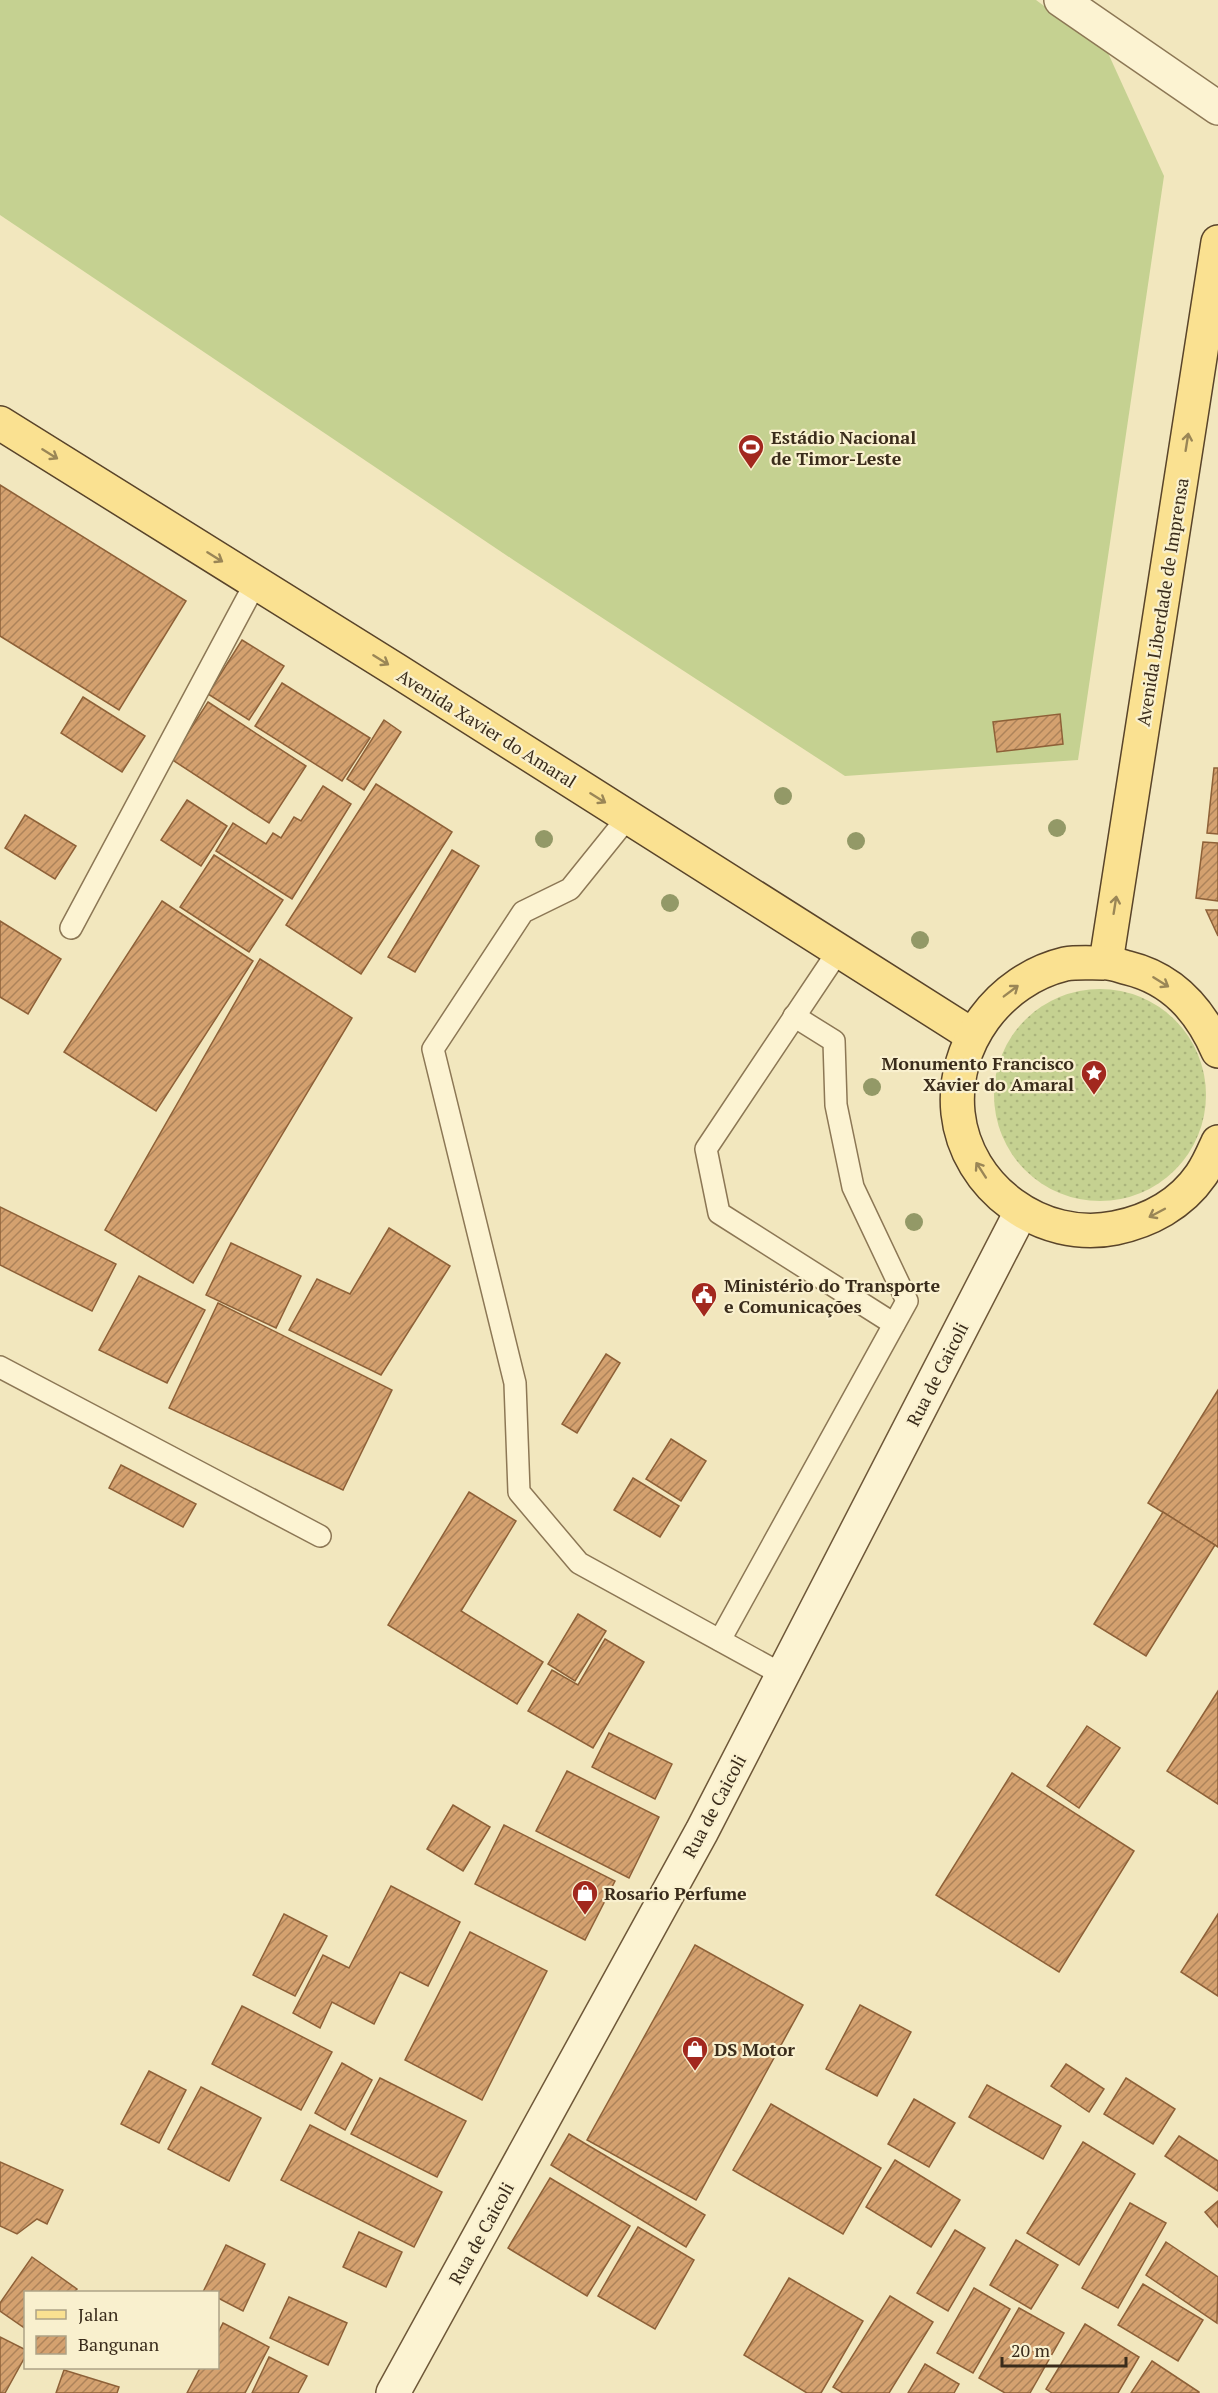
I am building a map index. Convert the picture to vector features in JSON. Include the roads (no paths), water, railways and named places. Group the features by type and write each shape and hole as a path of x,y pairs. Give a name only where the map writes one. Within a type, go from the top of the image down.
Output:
{"main road":[{"path":"1061,0 1218,108"},
{"name":"Avenida Liberdade de Imprensa","path":"1106,962 1218,242"},
{"name":"Avenida Xavier do Amaral","path":"0,423 256,582 972,1035"},
{"path":"1218,1051 1206,1024 1179,994 1145,972 1106,962 1066,964 1028,978 996,1002 972,1035 960,1073 958,1113 969,1152 991,1186 1021,1212 1058,1228 1098,1232 1138,1224 1210,1181 1218,1142"},
{"name":"Rua de Caicoli","path":"393,2393 702,1831 1021,1212"}],"lane":[{"path":"70,928 256,582"},
{"path":"628,817 570,889 524,912 434,1049 515,1383 519,1492 579,1563 783,1675"},
{"path":"838,950 706,1149 719,1213 894,1324"},
{"path":"720,1640 907,1301 853,1186 836,1105 834,1041 794,1016"},
{"path":"0,1367 320,1536"}],"place":[{"name":"Estádio Nacional de Timor-Leste","path":"751,470"},
{"name":"Monumento Francisco Xavier do Amaral","path":"1094,1096"},
{"name":"Ministério do Transporte e Comunicações","path":"704,1318"},
{"name":"Rosario Perfume","path":"585,1916"},
{"name":"DS Motor","path":"695,2072"}]}
